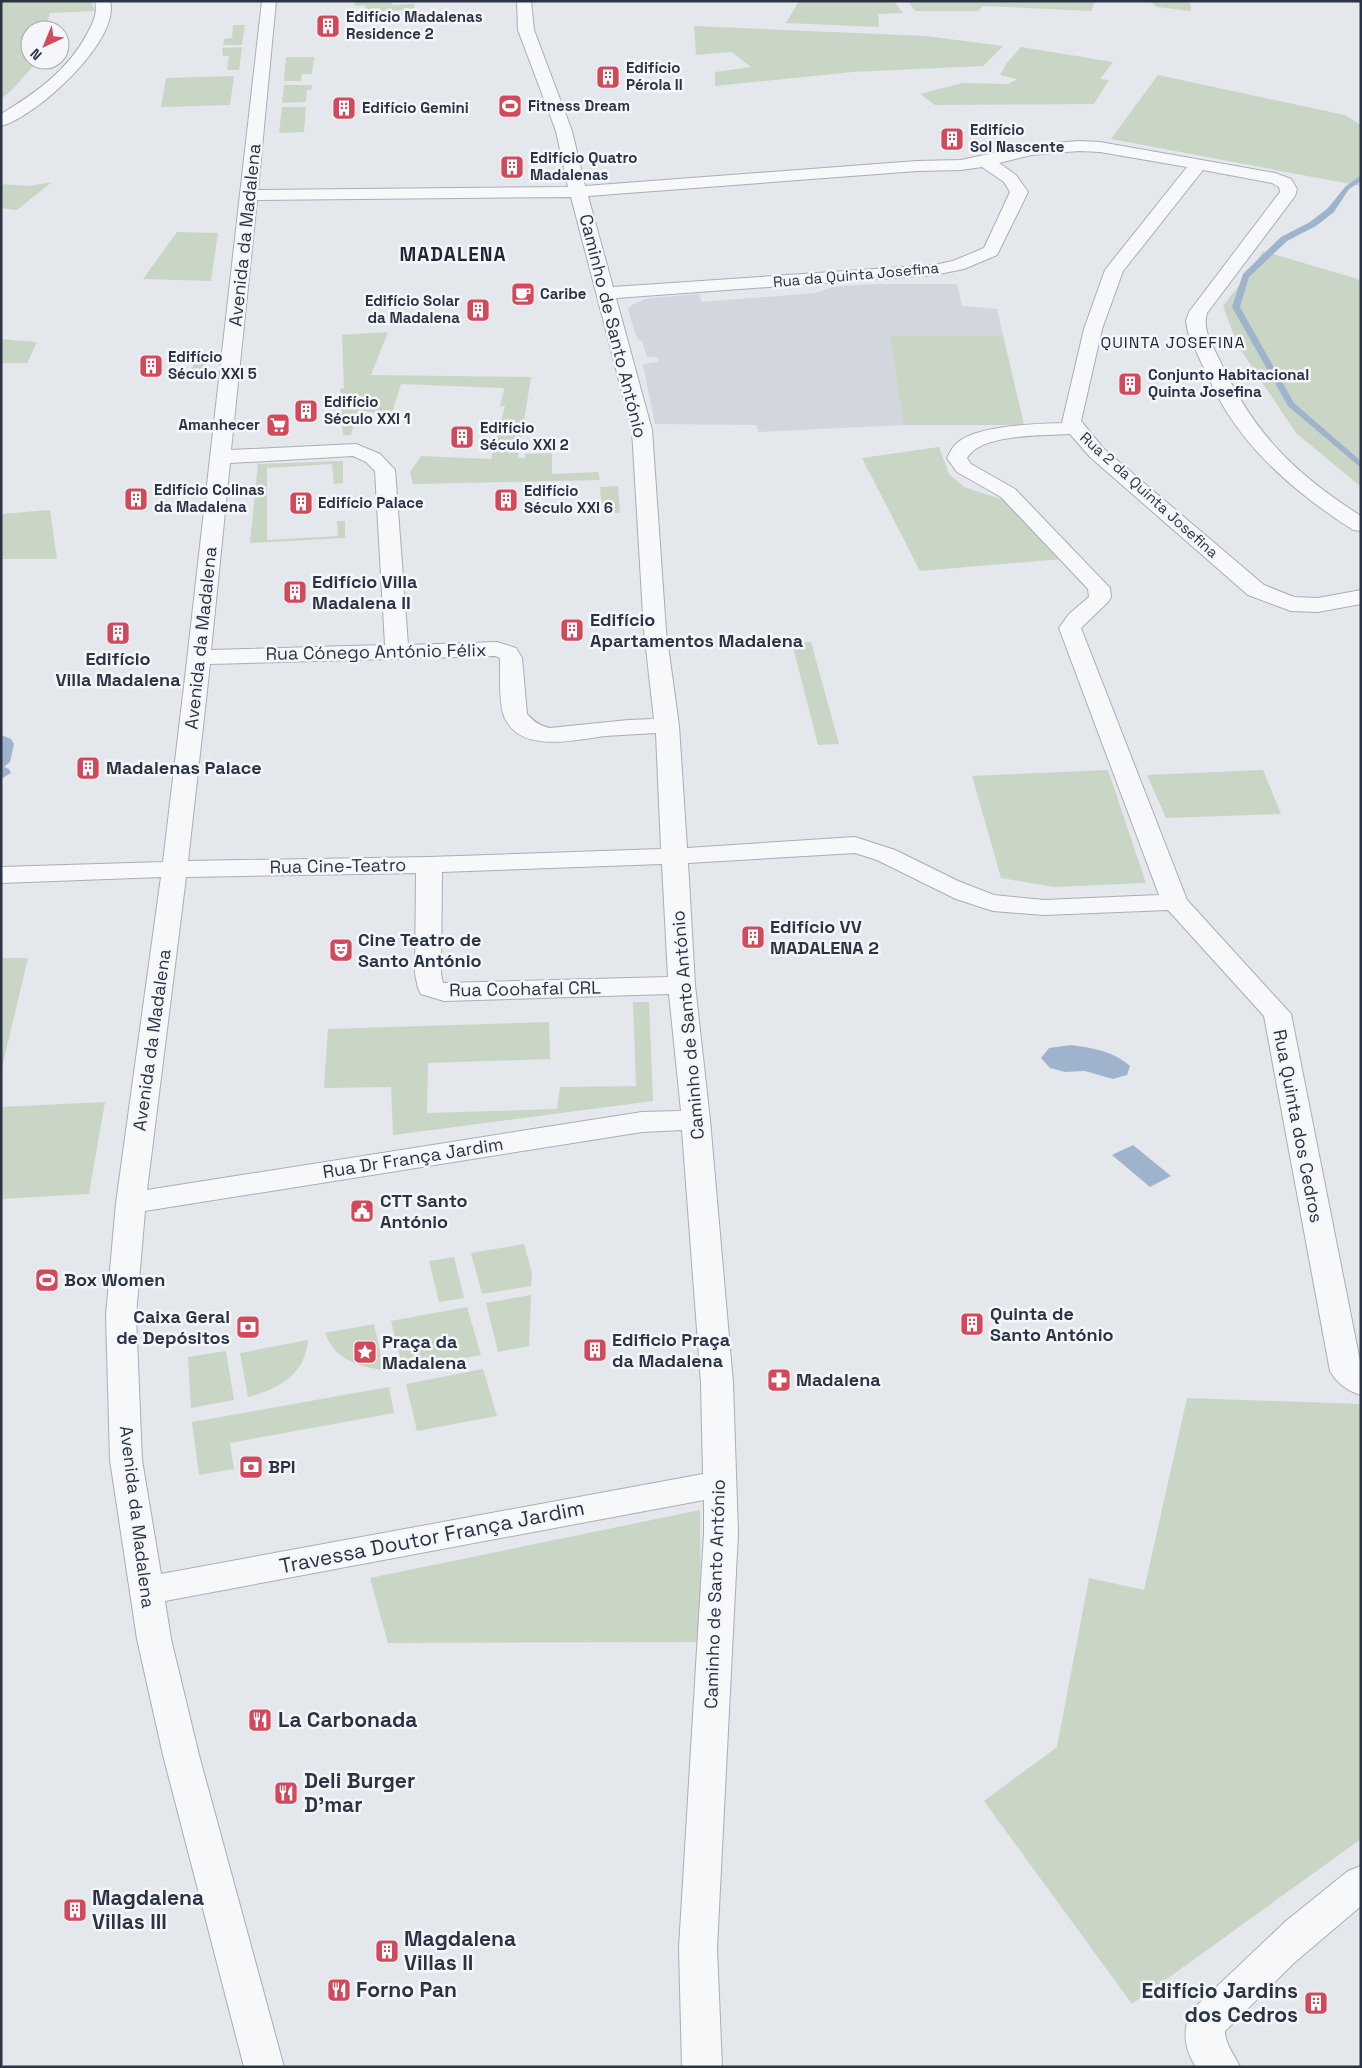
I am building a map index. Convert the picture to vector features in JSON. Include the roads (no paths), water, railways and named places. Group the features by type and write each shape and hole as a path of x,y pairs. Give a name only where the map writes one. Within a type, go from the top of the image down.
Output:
{"street":[{"path":"1,121 37,100 80,60 89,49 101,23 104,7 102,1"},
{"name":"Avenida da Madalena","path":"264,2067 182,1755 154,1639 126,1460 121,1315 131,1203 175,869 200,657 269,1"},
{"name":"Caminho de Santo António","path":"524,1 526,30 564,131 578,192 642,430 655,622 667,726 682,985 696,1120 717,1383 720,1533 698,1948 702,2067"},
{"path":"250,195 578,192 917,166 961,165 1031,150 1080,146 1100,147 1275,178 1284,182 1289,192 1198,312 1195,321 1197,332 1230,400 1245,424 1278,462 1331,507 1361,525"},
{"name":"Rua da Quinta Josefina","path":"606,294 934,270 958,265 991,252 1017,198 1018,188 1007,175 985,161"},
{"name":"Rua 2 da Quinta Josefina","path":"1198,164 1114,270 1093,328 1084,361 1072,421 1075,428 1097,453 1256,590 1291,604 1318,605 1361,597"},
{"path":"675,856 855,845 880,853 960,893 1016,908 1175,902 1070,628 1074,619 1095,606 1100,597 1099,588 1008,493 964,468 957,458 962,448 979,439 1014,432 1075,428"},
{"path":"221,457 356,450 373,458 385,470 397,651"},
{"name":"Rua Cónego António Félix","path":"200,657 497,649 508,653 512,658 515,715 524,726 534,732 550,734 628,727 667,726"},
{"name":"Rua Cine-Teatro","path":"1,875 175,869 429,865 675,856"},
{"name":"Rua Coohafal CRL","path":"429,865 428,974 431,988 444,992 682,985"},
{"name":"Rua Quinta dos Cedros","path":"1175,902 1277,1014 1346,1371 1361,1383"},
{"name":"Rua Dr França Jardim","path":"131,1203 642,1122 696,1120"},
{"name":"Travessa Doutor França Jardim","path":"145,1591 720,1484"},
{"path":"1220,2067 1205,2046 1205,2024 1238,1989 1314,1920 1361,1883"}],"water":[{"path":"1,735 11,739 14,744 10,762 4,767 9,769 11,773 1,779"},
{"path":"1071,1045 1095,1049 1117,1057 1130,1066 1127,1075 1113,1079 1085,1071 1065,1072 1050,1068 1041,1058 1049,1048"},
{"path":"1133,1145 1171,1176 1150,1187 1112,1155"}],"waterway":[{"path":"1361,177 1347,188 1331,210 1313,224 1284,239 1246,276 1236,307 1291,404 1361,466"}],"place":[{"name":"Edifício Madalenas Residence 2","path":"328,26"},
{"name":"Edifício Pérola II","path":"608,77"},
{"name":"Fitness Dream","path":"510,106"},
{"name":"Edifício Gemini","path":"344,108"},
{"name":"Edifício Sol Nascente","path":"952,139"},
{"name":"Edifício Quatro Madalenas","path":"512,167"},
{"name":"Caribe","path":"523,294"},
{"name":"Edifício Solar da Madalena","path":"478,310"},
{"name":"Edifício Século XXI 5","path":"151,366"},
{"name":"Conjunto Habitacional Quinta Josefina","path":"1130,384"},
{"name":"Edifício Século XXI 1","path":"306,411"},
{"name":"Amanhecer","path":"278,425"},
{"name":"Edifício Século XXI 2","path":"462,437"},
{"name":"Edifício Colinas da Madalena","path":"136,499"},
{"name":"Edifício Século XXI 6","path":"506,500"},
{"name":"Edifício Palace","path":"301,503"},
{"name":"Edifício Villa Madalena II","path":"295,592"},
{"name":"Edifício Apartamentos Madalena","path":"572,630"},
{"name":"Edifício Villa Madalena","path":"118,633"},
{"name":"Madalenas Palace","path":"88,768"},
{"name":"Edifício VV MADALENA 2","path":"753,937"},
{"name":"Cine Teatro de Santo António","path":"341,950"},
{"name":"CTT Santo António","path":"362,1211"},
{"name":"Box Women","path":"47,1280"},
{"name":"Quinta de Santo António","path":"972,1324"},
{"name":"Caixa Geral de Depósitos","path":"248,1327"},
{"name":"Edificio Praça da Madalena","path":"595,1350"},
{"name":"Praça da Madalena","path":"365,1352"},
{"name":"Madalena","path":"779,1380"},
{"name":"BPI","path":"251,1467"},
{"name":"La Carbonada","path":"260,1720"},
{"name":"Deli Burger D'mar","path":"286,1793"},
{"name":"Magdalena Villas III","path":"75,1910"},
{"name":"Magdalena Villas II","path":"387,1951"},
{"name":"Forno Pan","path":"339,1990"},
{"name":"Edifício Jardins dos Cedros","path":"1316,2003"}],"district":[{"name":"MADALENA","path":"453,254"},
{"name":"QUINTA JOSEFINA","path":"1173,342"}]}
